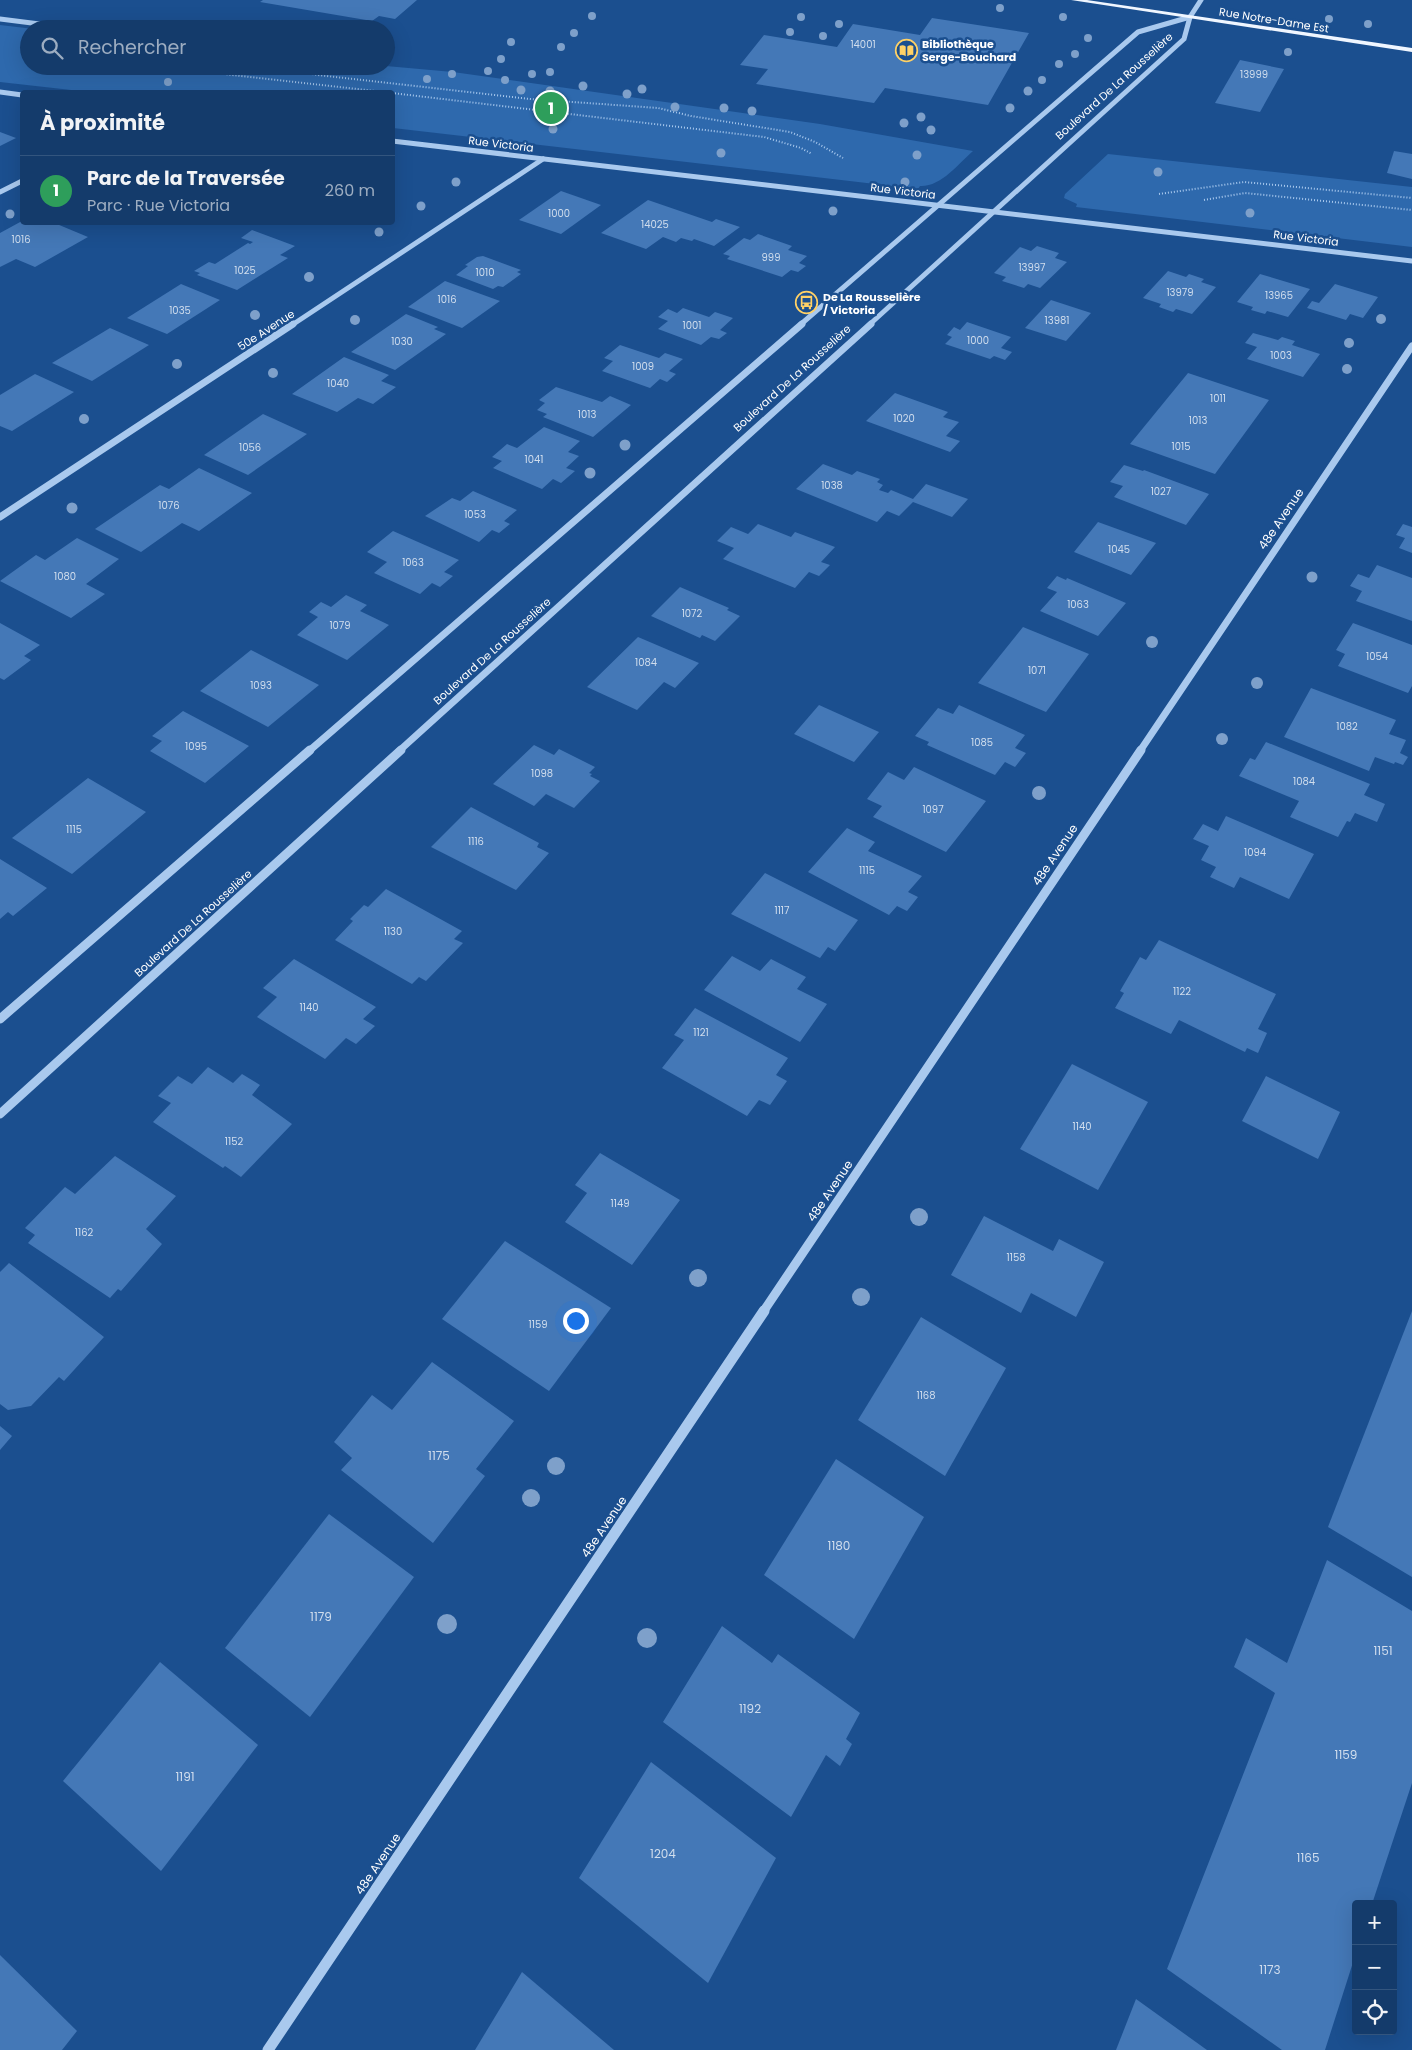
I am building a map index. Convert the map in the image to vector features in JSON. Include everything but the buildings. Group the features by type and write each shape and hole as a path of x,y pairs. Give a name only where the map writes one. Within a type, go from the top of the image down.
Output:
{"main road":[{"name":"Rue Notre-Dame Est","path":"1074,0 1412,50"}],"street":[{"path":"1190,17 1201,0"},
{"name":"Boulevard De La Rousselière","path":"0,1019 1138,32 1190,17"},
{"name":"Boulevard De La Rousselière","path":"0,1114 1184,38 1190,17"},
{"path":"0,19 20,22"},
{"path":"0,92 20,95"},
{"name":"Rue Victoria","path":"395,141 1412,261"},
{"name":"50e Avenue","path":"0,517 543,159"},
{"path":"0,192 20,182"},
{"name":"48e Avenue","path":"268,2050 1412,346"}],"path":[{"path":"232,75 366,90"},
{"path":"322,75 530,100 596,106 658,108 691,116 790,132 815,142 846,159"},
{"path":"395,93 764,136 801,148 816,156"},
{"path":"1155,194 1244,182 1412,198"}],"shaded area":[{"path":"0,25 20,27 20,75 395,75 395,67 453,72 820,124 973,151 942,179 935,183 920,186 918,189 395,128 395,90 71,90 0,82"},
{"path":"1108,154 1412,187 1412,247 1076,207 1077,204 1064,198 1065,194"}],"place":[{"name":"Bibliothèque Serge-Bouchard","path":"906,50"},
{"name":"Parc de la Traversée","path":"551,108"},
{"name":"De La Rousselière / Victoria","path":"807,303"}]}
